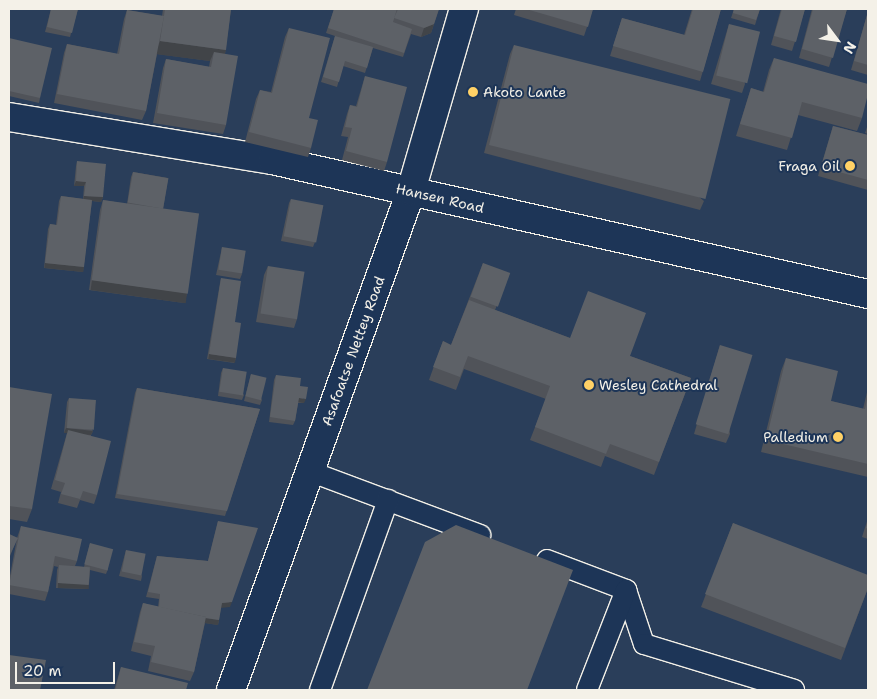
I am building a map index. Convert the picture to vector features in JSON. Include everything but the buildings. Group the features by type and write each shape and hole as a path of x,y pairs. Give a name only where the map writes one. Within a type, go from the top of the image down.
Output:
{"street":[{"name":"Asafoatse Nettey Road","path":"231,690 411,191 464,9"},
{"name":"Hansen Road","path":"9,117 262,159 868,294"}],"lane":[{"path":"309,471 498,542"},
{"path":"320,690 388,500"},
{"path":"526,552 626,590"},
{"path":"586,690 626,590"},
{"path":"626,590 644,644 794,690"}],"place":[{"name":"Akoto Lante","path":"473,92"},
{"name":"Fraga Oil","path":"850,166"},
{"name":"Wesley Cathedral","path":"589,385"},
{"name":"Palledium","path":"838,437"}]}
